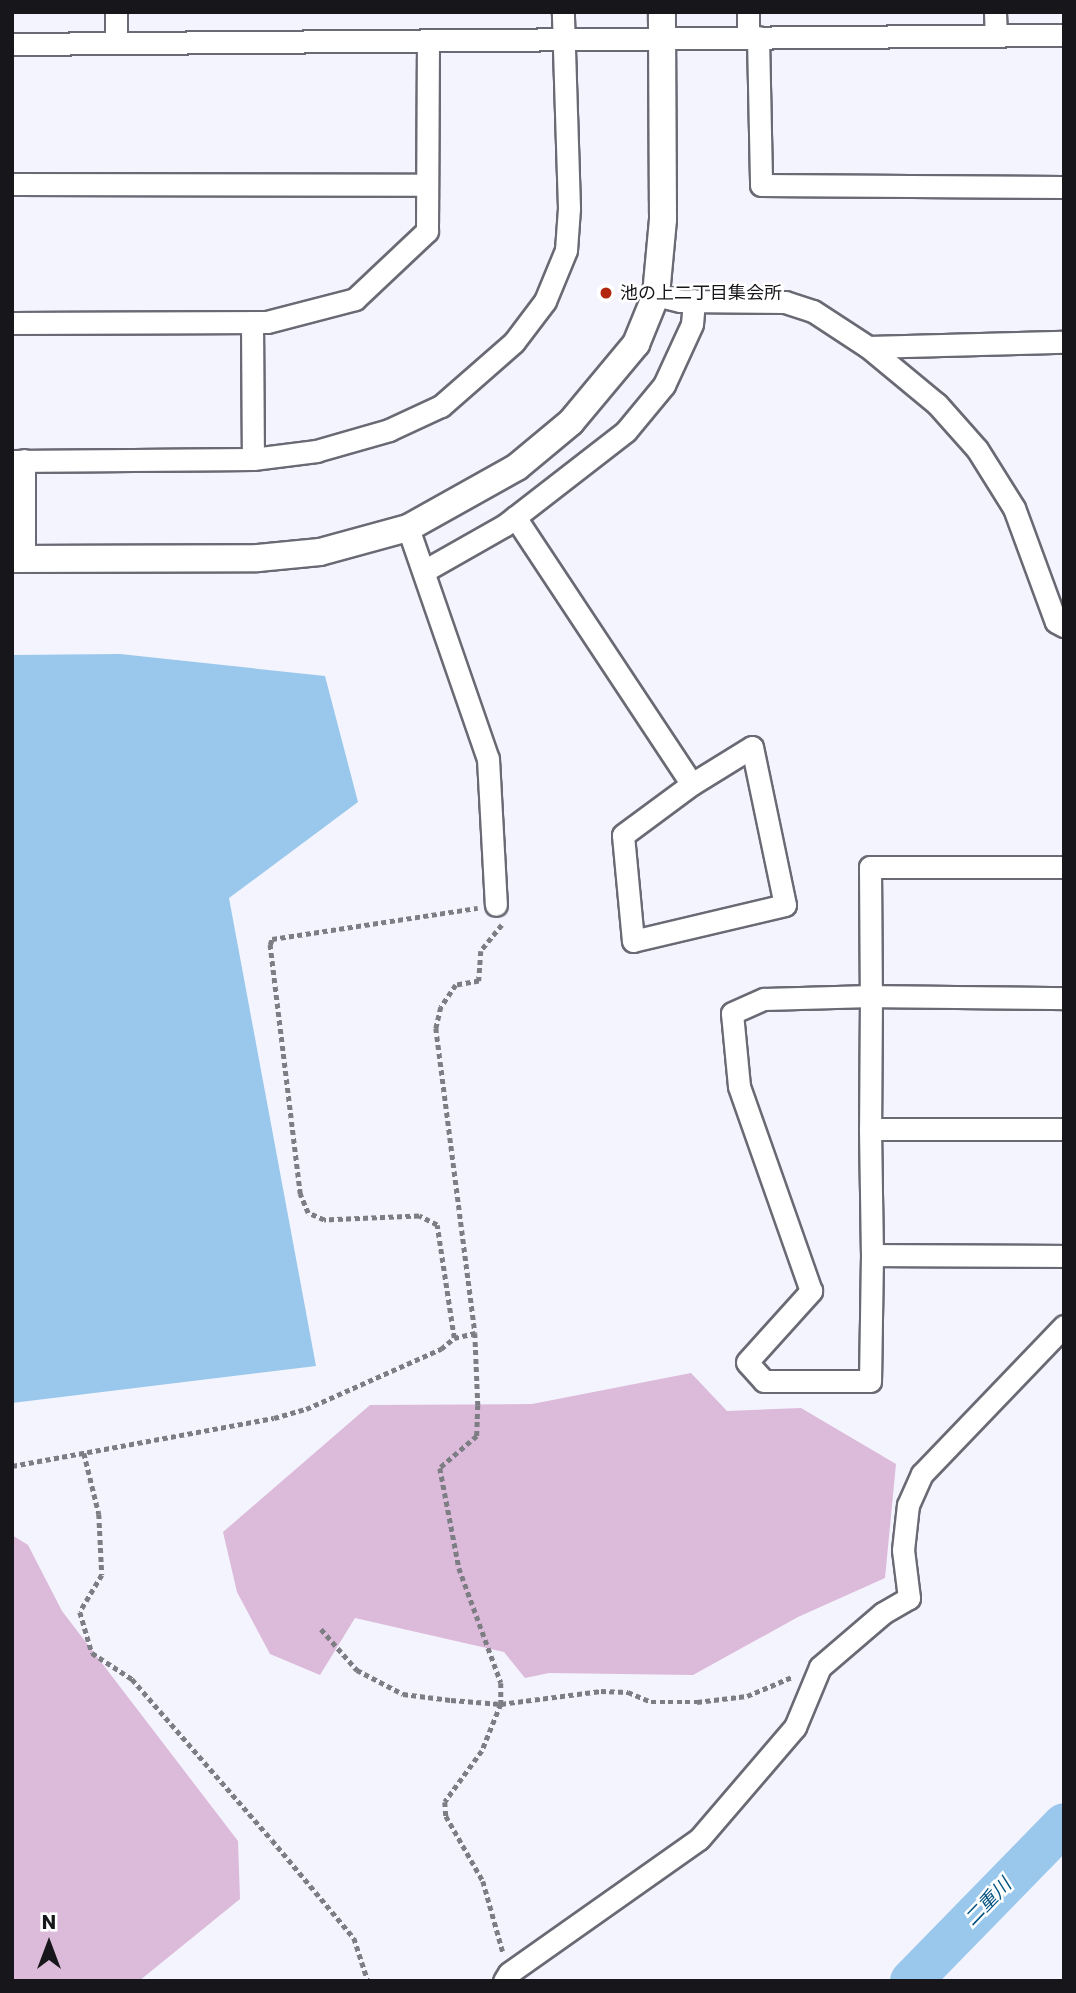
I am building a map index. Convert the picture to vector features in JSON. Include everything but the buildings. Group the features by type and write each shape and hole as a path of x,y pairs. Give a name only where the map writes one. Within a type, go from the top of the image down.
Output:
{"street":[{"path":"116,43 117,12"},
{"path":"563,12 569,208 566,250 545,301 514,342 440,406 389,430 328,447 253,459 18,461 18,559 258,558 320,552 408,528 517,467 571,422 636,344 656,295 663,219 662,12"},
{"path":"748,12 753,37 761,186 1064,187"},
{"path":"995,12 996,36"},
{"path":"12,44 1064,35"},
{"path":"12,323 252,322 355,299 427,232 428,40"},
{"path":"12,184 427,185"},
{"path":"656,295 694,300 785,302 813,311 869,347 937,404 977,449 1014,508 1051,612 1064,626"},
{"path":"424,571 515,517 626,430 664,384 692,324 694,300"},
{"path":"252,322 253,459"},
{"path":"869,347 1064,342"},
{"path":"515,517 692,784"},
{"path":"408,528 488,759 496,905"},
{"path":"752,747 785,905 633,941 623,835 692,784 752,747"},
{"path":"1064,867 870,867 871,996 870,1129 872,1255 870,1381 764,1381 747,1362 811,1291 739,1086 733,1013 764,999 871,996 1064,998"},
{"path":"870,1129 1064,1129"},
{"path":"872,1255 1064,1256"},
{"path":"507,1977 699,1839 795,1727 820,1667 883,1613 909,1598 903,1550 908,1505 922,1474 1064,1326"}],"path":[{"path":"454,1338 437,1225 419,1216 324,1220 308,1213 300,1194 270,945 272,939 496,905 503,924 481,951 479,981 456,985 440,1007 436,1028 475,1333 478,1405 477,1436 440,1468 459,1568 502,1683 500,1704 482,1751 444,1802 446,1816 483,1881 507,1977"},
{"path":"12,1466 306,1409 442,1349 454,1338 475,1333"},
{"path":"85,1453 99,1514 102,1575 80,1612 92,1653 132,1679 264,1830 354,1938 368,1981"},
{"path":"321,1629 357,1670 403,1694 500,1704 601,1691 628,1692 651,1702 697,1702 747,1696 820,1667"}],"shaded area":[{"path":"691,1373 727,1411 801,1408 896,1464 885,1578 798,1617 693,1675 549,1673 525,1678 504,1652 355,1618 320,1675 270,1654 237,1592 223,1532 370,1405 532,1404"},
{"path":"12,1535 28,1545 62,1611 238,1841 240,1899 139,1981 12,1981"}],"water":[{"path":"120,654 325,676 358,802 229,898 316,1366 12,1403 12,655"}],"waterway":[{"name":"二重川","path":"911,1981 1064,1824"}],"place":[{"name":"池の上二丁目集会所","path":"606,293"}]}
